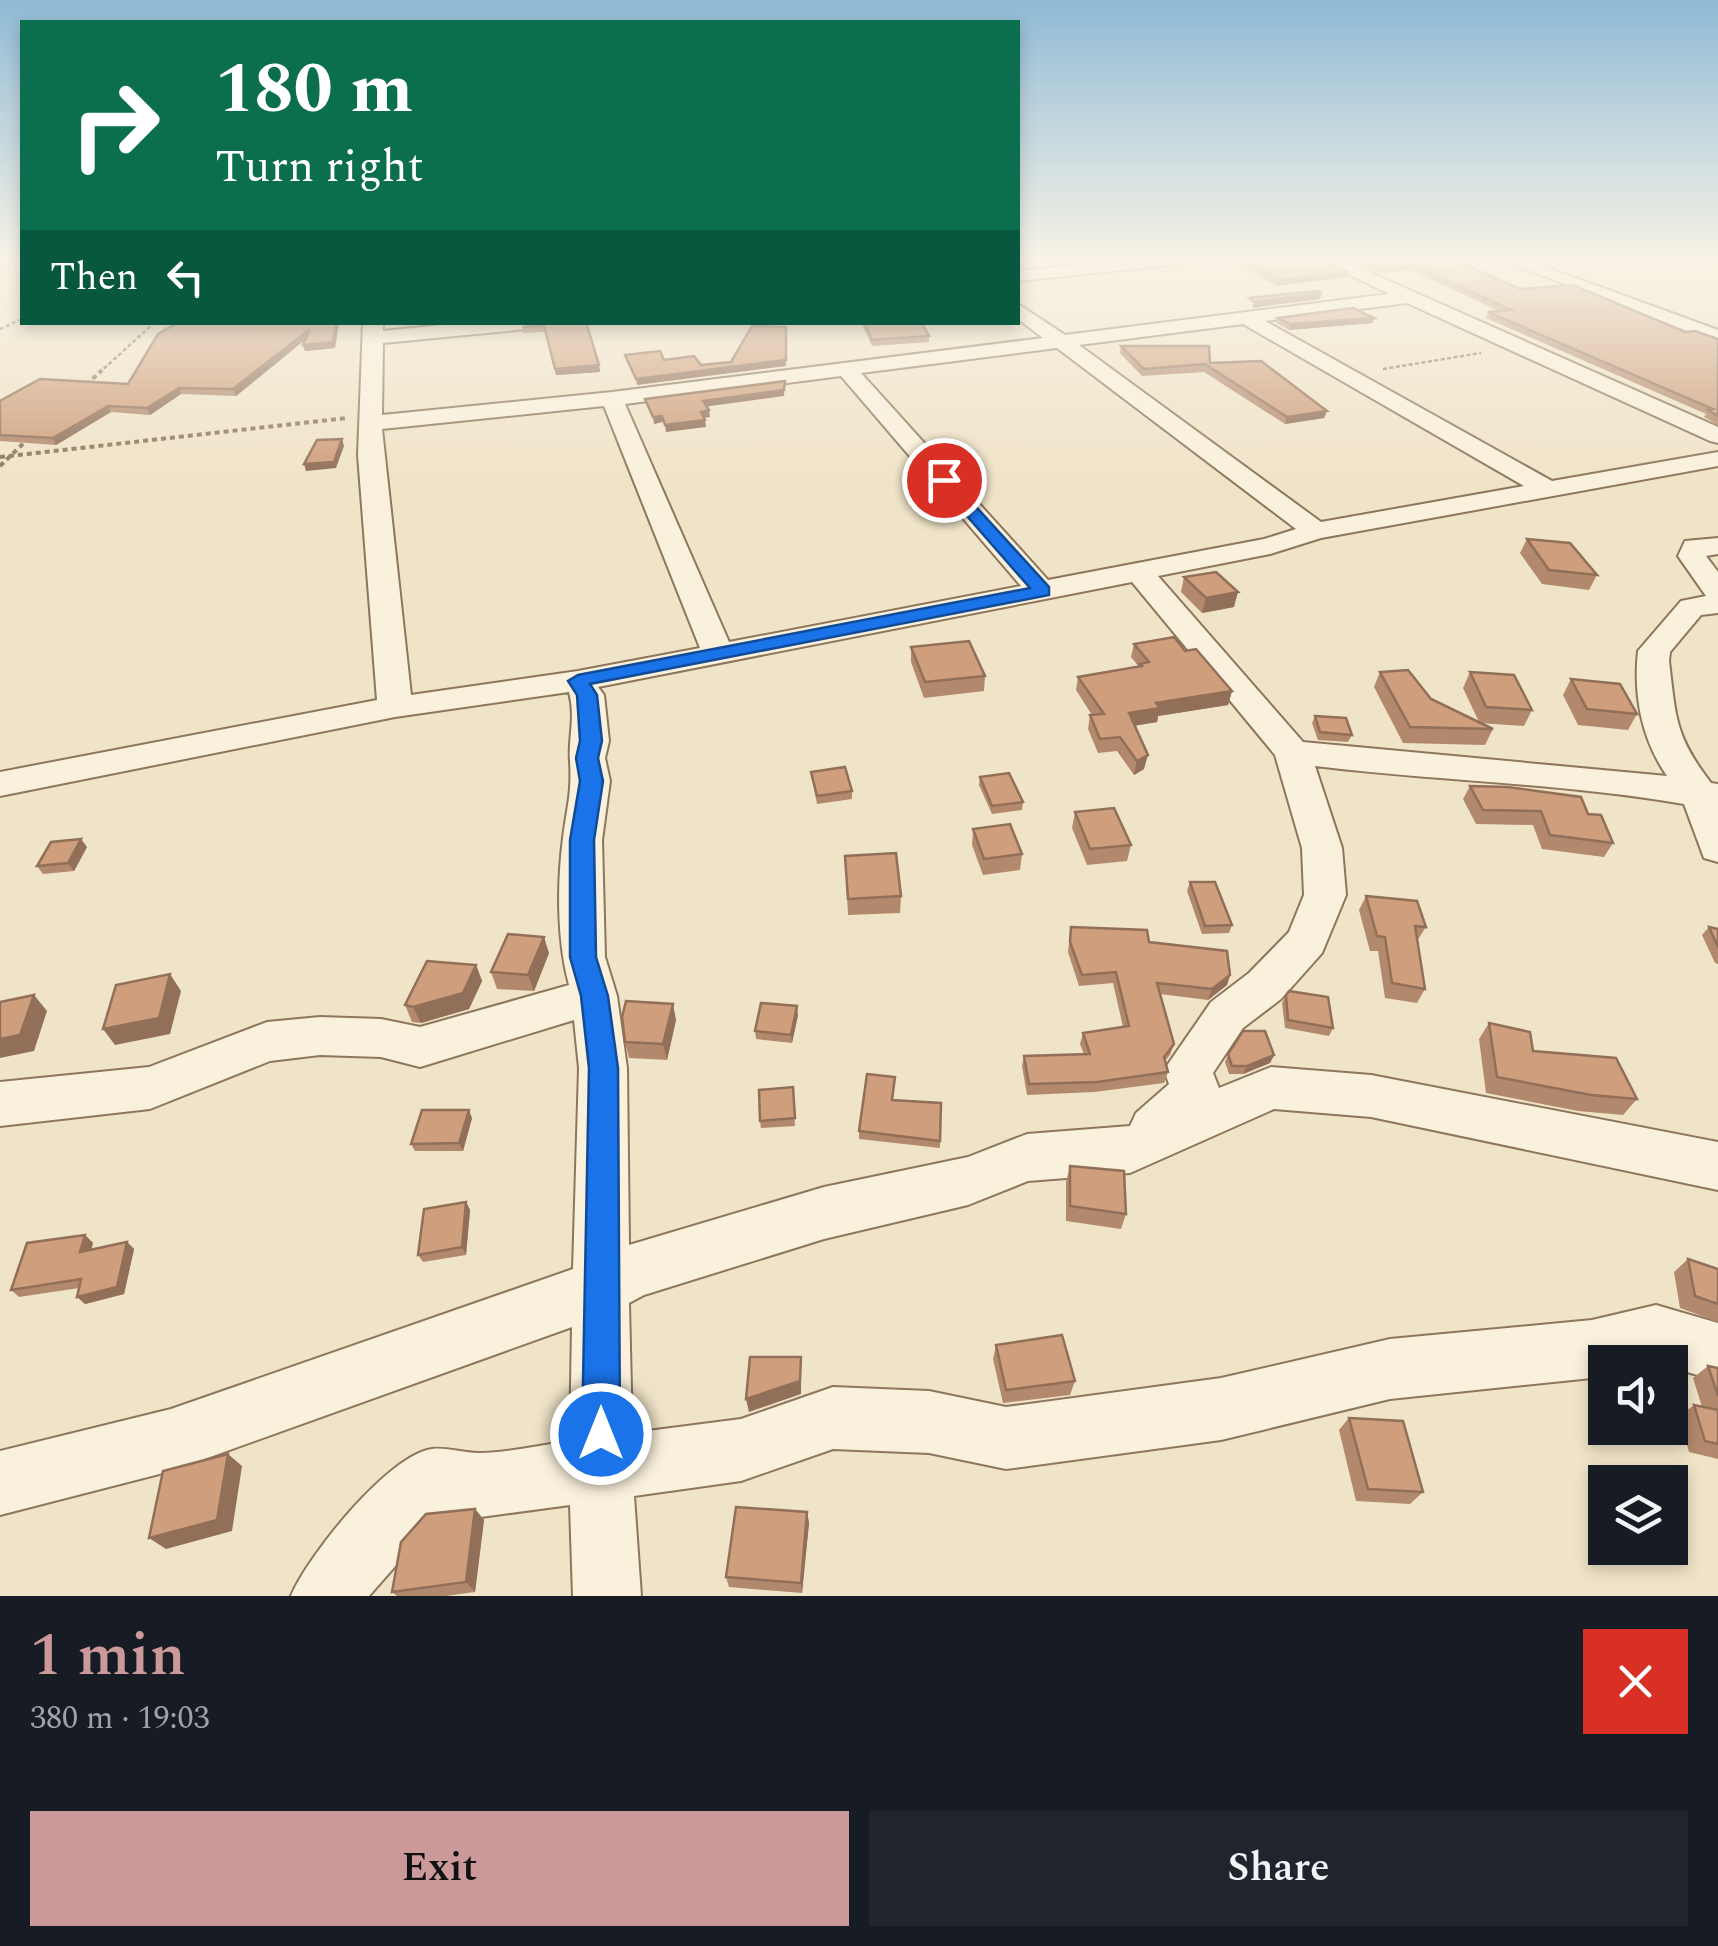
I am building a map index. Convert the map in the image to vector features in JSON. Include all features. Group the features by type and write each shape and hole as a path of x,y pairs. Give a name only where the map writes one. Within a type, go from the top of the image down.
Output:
{"street":[{"path":"373,331 370,456 394,706"},
{"path":"1050,331 1316,532"},
{"path":"370,419 612,399 1132,331"},
{"path":"1268,331 1547,489"},
{"path":"1484,331 1718,436"},
{"path":"846,369 1042,591"},
{"path":"612,399 718,654"},
{"path":"0,784 394,706 578,681 1270,546 1316,532 1718,459"},
{"path":"1718,546 1695,547 1692,556 1718,594"},
{"path":"1130,1150 1196,1091 1188,1070 1227,1016 1265,986 1307,941 1325,896 1322,848 1292,752 1138,571"},
{"path":"1718,604 1692,607 1654,651 1659,726 1666,750 1709,796 1718,848"},
{"path":"578,681 587,695 591,741 587,758 592,781 582,840 583,957 594,996 603,1068 601,1470 607,1596"},
{"path":"1292,752 1420,767 1629,782 1709,796"},
{"path":"3,1113 150,1088 267,1042 336,1036 381,1038 420,1048 594,996"},
{"path":"0,1483 171,1440 600,1288 632,1271 806,1218 968,1181 1027,1158 1130,1150 1271,1088 1371,1096 1718,1166"},
{"path":"325,1596 406,1500 431,1482 481,1485 742,1450 832,1418 929,1422 1006,1438 1221,1409 1390,1368 1592,1349 1656,1334 1718,1352"}],"path":[{"path":"80,392 145,331"},
{"path":"1346,375 1436,358 1524,350"},
{"path":"0,457 370,419"},
{"path":"0,466 38,430"}],"building":[{"path":"307,331 233,389 179,388 147,408 108,406 53,438 0,435 0,401 40,379 128,384 158,334"},
{"path":"309,331 335,331 333,342 303,345"},
{"path":"545,331 589,331 599,365 555,369"},
{"path":"749,331 786,331 786,360 636,379 625,355 660,351 664,360 694,356 701,365 731,362"},
{"path":"868,331 926,331 929,336 872,340"},
{"path":"1533,331 1696,331 1718,339 1718,416 1708,410 1713,409"},
{"path":"1121,346 1209,346 1210,363 1261,361 1327,411 1287,417 1205,364 1144,369"},
{"path":"785,381 784,390 703,401 709,410 701,412 705,420 665,425 662,416 653,417 645,399"},
{"path":"342,439 334,462 304,464 317,440"},
{"path":"1527,539 1570,543 1597,575 1549,570"},
{"path":"1216,572 1238,592 1206,598 1184,577"},
{"path":"1174,637 1185,651 1196,649 1232,691 1156,703 1160,708 1129,713 1148,755 1137,761 1120,737 1100,739 1090,715 1104,714 1078,677 1142,666 1149,662 1134,644"},
{"path":"969,641 985,676 925,682 911,647"},
{"path":"1408,670 1431,699 1493,729 1410,727 1380,672"},
{"path":"1470,672 1514,675 1532,710 1486,707"},
{"path":"1571,679 1620,684 1637,714 1587,709"},
{"path":"1315,716 1346,718 1352,735 1320,732"},
{"path":"845,767 852,791 817,796 811,772"},
{"path":"1009,773 1023,802 992,806 980,777"},
{"path":"1470,786 1581,797 1588,814 1601,815 1613,843 1550,835 1541,811 1483,810"},
{"path":"1114,808 1131,845 1090,849 1075,812"},
{"path":"1010,824 1022,854 984,859 973,829"},
{"path":"81,839 68,863 37,866 51,842"},
{"path":"896,853 901,896 848,899 845,856"},
{"path":"1190,882 1215,882 1232,925 1205,926"},
{"path":"1366,896 1417,901 1426,927 1415,926 1425,989 1392,983 1385,937 1377,936"},
{"path":"1071,927 1147,930 1149,942 1227,951 1230,975 1212,989 1157,983 1174,1044 1164,1057 1168,1072 1097,1082 1029,1084 1024,1056 1090,1054 1083,1033 1129,1026 1116,972 1082,975 1070,942"},
{"path":"1709,927 1718,929 1718,947"},
{"path":"508,934 544,937 528,975 491,972"},
{"path":"427,961 476,965 463,993 413,1007 405,1005"},
{"path":"170,974 159,1018 103,1029 116,985"},
{"path":"1289,991 1328,997 1333,1028 1288,1020"},
{"path":"34,995 20,1035 0,1039 0,1002"},
{"path":"626,1001 673,1004 663,1044 625,1042 622,1017"},
{"path":"761,1003 797,1006 791,1035 755,1031"},
{"path":"1489,1023 1530,1032 1533,1051 1616,1058 1637,1099 1591,1095 1497,1077"},
{"path":"1243,1031 1265,1031 1274,1055 1247,1066 1232,1066 1228,1054"},
{"path":"867,1074 895,1077 892,1100 941,1103 940,1141 859,1131"},
{"path":"793,1087 795,1118 760,1121 759,1090"},
{"path":"422,1110 469,1110 459,1143 411,1144"},
{"path":"1070,1166 1124,1171 1126,1214 1070,1206"},
{"path":"466,1202 462,1247 418,1255 424,1209"},
{"path":"85,1235 80,1252 127,1242 117,1287 77,1297 81,1279 11,1290 27,1243"},
{"path":"1688,1259 1718,1269 1718,1304 1695,1296"},
{"path":"1062,1335 1075,1381 1006,1390 996,1345"},
{"path":"750,1357 801,1357 800,1381 746,1399"},
{"path":"1708,1366 1718,1368 1718,1396"},
{"path":"1694,1405 1718,1410 1718,1444 1705,1441"},
{"path":"1349,1418 1403,1421 1423,1492 1368,1489"},
{"path":"228,1454 217,1520 149,1538 163,1471"},
{"path":"736,1507 807,1512 801,1583 726,1577"},
{"path":"475,1509 466,1582 392,1592 401,1542 426,1514"}],"route":[{"path":"601,1434 603,1068 594,996 583,957 582,840 592,781 587,758 591,741 587,695 578,681 1042,591 944,480"}]}
